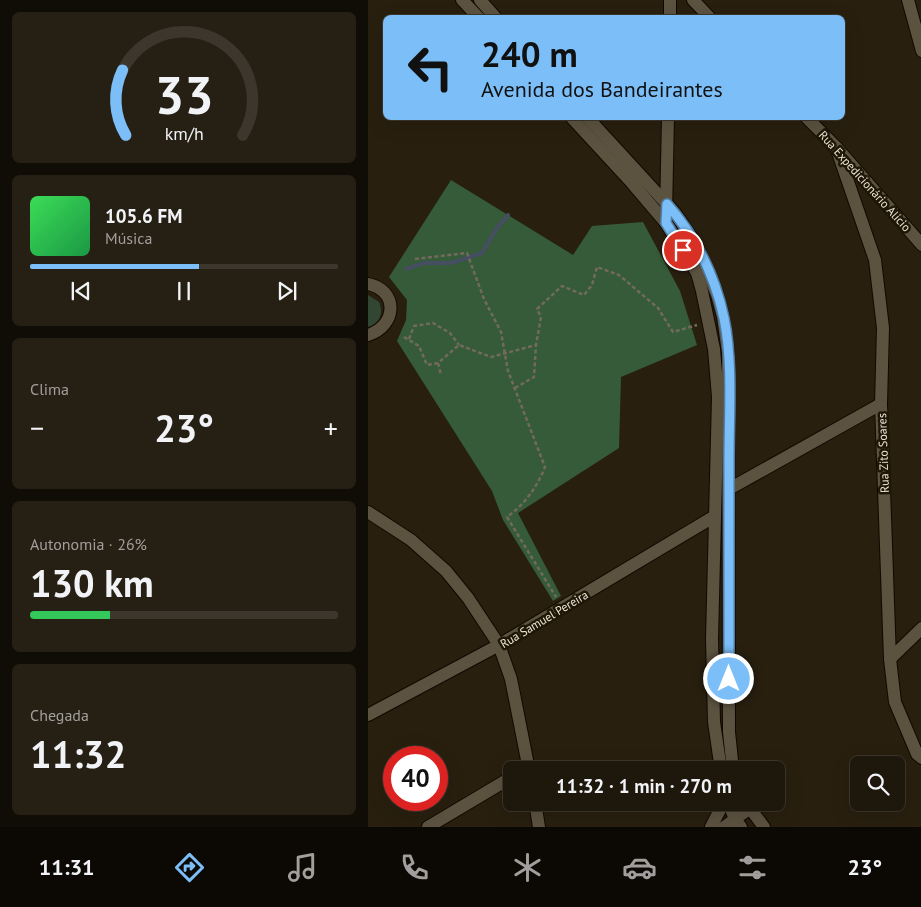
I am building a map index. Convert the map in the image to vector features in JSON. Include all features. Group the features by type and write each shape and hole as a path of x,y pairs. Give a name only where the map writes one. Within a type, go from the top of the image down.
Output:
{"street":[{"path":"462,0 476,15"},
{"path":"480,0 493,15"},
{"path":"670,0 670,15"},
{"path":"693,0 707,15"},
{"path":"901,0 909,6 922,23"},
{"path":"909,6 922,51"},
{"path":"574,120 666,223 696,273 714,348 718,397 713,657 714,722 720,761"},
{"path":"590,120 667,204 686,228 696,244 710,276 724,317 728,353 729,732 731,761"},
{"path":"666,223 668,120"},
{"name":"Rua Expedicionário Alicio","path":"809,120 836,147 922,245"},
{"name":"Rua Zito Soares","path":"836,147 875,260 883,328 881,404 890,658 895,702 917,754 922,758"},
{"path":"368,284 378,287 384,292 390,306 387,322 382,328 368,335"},
{"path":"729,489 881,404"},
{"path":"368,512 411,540 446,571 468,598 499,645 511,679 526,761"},
{"name":"Rua Samuel Pereira","path":"368,715 499,645 715,516"},
{"path":"890,658 922,628"},
{"path":"428,827 503,782"},
{"path":"536,811 539,827"},
{"path":"710,827 720,811"},
{"path":"729,811 733,824"},
{"path":"733,824 744,811"},
{"path":"752,811 764,827"}],"path":[{"path":"415,259 467,253 484,299 501,332 508,371 545,467 538,485 507,517 558,600"},
{"path":"515,388 534,376 536,345 541,317 538,309 562,286 584,295 592,285 597,267 619,275 658,308 673,332 708,322"},
{"path":"409,339 414,326 433,323 450,333 459,345 491,357 536,345"},
{"path":"404,337 418,346 427,365 438,363 459,345"},
{"path":"438,363 441,375"}],"green space":[{"path":"451,180 573,255 592,226 643,222 680,291 697,345 621,377 619,448 518,513 561,596 553,601 503,520 492,491 397,341 406,320 407,300 389,277"},
{"path":"368,295 379,302 381,314 375,323 368,327"}],"waterway":[{"path":"406,269 424,263 451,263 482,253 497,228 508,215"}],"route":[{"path":"683,250 666,223 667,204 696,244 717,295 724,317 727,336 729,679"}]}
